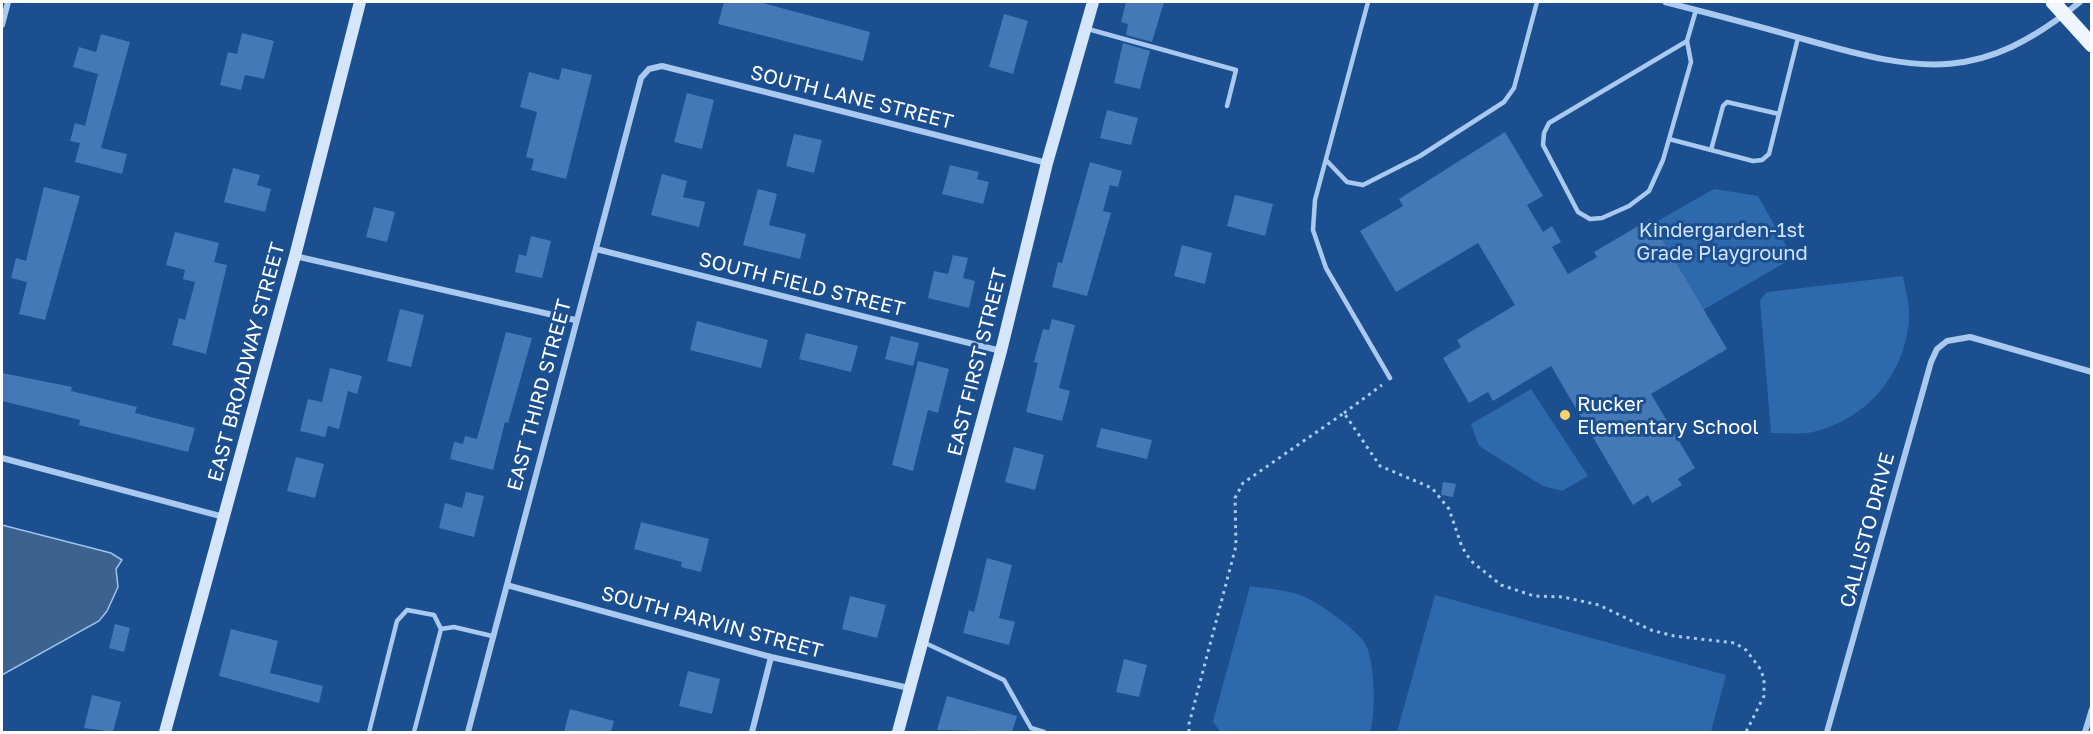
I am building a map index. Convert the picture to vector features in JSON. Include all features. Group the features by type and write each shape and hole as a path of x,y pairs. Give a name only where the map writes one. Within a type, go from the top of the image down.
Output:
{"main road":[{"path":"2053,2 2091,45"}],"street":[{"path":"2,25 8,2"},
{"name":"EAST BROADWAY STREET","path":"165,732 295,256 360,2"},
{"name":"EAST FIRST STREET","path":"898,732 1001,351 1047,163 1093,2"},
{"path":"1665,2 1886,62 1943,66 1981,59 2009,50 2064,15 2080,2"},
{"name":"SOUTH LANE STREET","path":"650,69 662,66 1047,163"},
{"name":"EAST THIRD STREET","path":"468,732 575,320 641,78 650,69"},
{"name":"SOUTH FIELD STREET","path":"596,249 1001,351"},
{"path":"295,256 575,320"},
{"name":"CALLISTO DRIVE","path":"1827,732 1931,362 1938,349 1947,341 1970,337 2091,372"},
{"path":"2,458 224,517"},
{"name":"SOUTH PARVIN STREET","path":"507,585 771,657 909,688"},
{"path":"752,732 771,657"},
{"path":"2085,732 2091,709"}],"lane":[{"path":"1368,2 1315,200 1313,230 1326,268 1390,378"},
{"path":"1326,160 1347,182 1363,185 1419,156 1504,102 1514,88 1537,2"},
{"path":"1687,41 1549,123 1544,132 1543,145 1578,212 1590,219 1602,218 1629,206 1648,191 1663,160 1691,62 1687,41 1696,10"},
{"path":"1085,29 1236,70 1227,106"},
{"path":"1669,139 1762,160 1769,154 1798,38"},
{"path":"1711,150 1723,106 1727,102 1779,114"},
{"path":"369,732 397,621 406,610 434,615 441,629 414,732"},
{"path":"441,629 454,627 492,636"},
{"path":"923,642 1004,680 1031,728 1044,732"}],"path":[{"path":"1189,732 1189,724 1236,546 1235,498 1243,483 1390,378"},
{"path":"1344,413 1380,466 1432,488 1449,509 1462,547 1471,561 1501,585 1534,596 1563,597 1599,605 1651,630 1674,636 1735,643 1746,650 1764,678 1764,696 1746,732"}],"green space":[{"name":"Kindergarden-1st Grade Playground","path":"1714,189 1758,196 1793,258 1703,310 1652,224"},
{"path":"1903,276 1909,312 1907,337 1892,374 1880,391 1867,405 1833,426 1808,433 1771,433 1760,300 1767,292"},
{"path":"1531,389 1588,476 1562,491 1543,486 1479,446 1471,424"},
{"path":"1250,586 1288,591 1307,598 1336,617 1362,639 1369,653 1373,676 1373,713 1370,732 1220,732 1213,721"},
{"path":"1435,595 1726,675 1711,732 1397,732"}],"shaded area":[{"path":"2,525 111,553 122,560 116,569 118,587 107,611 99,621 2,675"}],"building":[{"path":"724,2 759,2 870,32 863,61 718,24"},
{"path":"1126,2 1164,2 1152,42 1126,35 1128,24 1121,22"},
{"path":"1004,14 1028,21 1013,74 989,67"},
{"path":"242,33 274,41 264,79 245,75 241,90 220,85 228,52 237,54"},
{"path":"101,34 130,42 101,148 127,154 122,174 75,162 80,143 70,141 75,123 85,126 98,74 73,67 79,47 96,52"},
{"path":"1123,43 1150,51 1140,89 1114,83"},
{"path":"562,68 592,75 566,179 531,170 534,159 526,157 537,112 520,107 529,72 559,80"},
{"path":"687,93 714,100 702,149 674,142"},
{"path":"1107,110 1138,118 1131,145 1100,138"},
{"path":"1505,132 1543,196 1527,205 1543,232 1552,226 1561,242 1552,247 1568,274 1597,257 1594,252 1650,219 1727,349 1651,394 1695,468 1678,479 1682,485 1652,503 1648,495 1633,505 1551,366 1493,401 1488,392 1469,403 1443,358 1461,347 1457,340 1515,305 1478,243 1396,292 1360,231 1403,206 1399,199"},
{"path":"794,134 822,140 814,173 786,166"},
{"path":"1090,162 1122,171 1118,187 1110,185 1103,211 1111,213 1087,296 1052,287 1058,262 1062,263"},
{"path":"950,165 979,172 977,179 989,182 983,204 942,194"},
{"path":"233,168 260,175 257,185 271,189 265,212 224,202"},
{"path":"662,174 687,181 683,197 705,202 699,227 651,215"},
{"path":"44,187 80,196 45,320 19,314 27,282 11,278 16,258 26,261"},
{"path":"758,189 777,194 769,225 806,234 800,259 743,245"},
{"path":"1235,195 1273,204 1265,236 1227,226"},
{"path":"374,207 395,212 387,242 366,237"},
{"path":"175,232 219,243 214,262 227,265 206,354 172,345 179,318 185,320 195,282 183,279 185,270 166,265"},
{"path":"531,236 551,241 542,278 515,272 519,254 526,256"},
{"path":"1182,245 1212,253 1205,284 1174,276"},
{"path":"953,255 968,258 963,278 975,281 969,308 928,298 934,271 948,274"},
{"path":"400,309 424,315 411,367 387,361"},
{"path":"1052,319 1075,325 1059,388 1070,391 1062,421 1026,412 1038,363 1034,362 1043,329 1049,330"},
{"path":"697,321 768,340 761,368 690,350"},
{"path":"506,332 532,338 508,423 505,422 493,470 450,459 454,442 463,444 465,436 477,439"},
{"path":"806,333 858,346 851,372 799,359"},
{"path":"891,336 919,343 913,366 885,359"},
{"path":"918,361 949,369 938,413 928,410 913,471 892,465"},
{"path":"330,368 362,376 357,394 348,391 339,429 328,426 325,437 300,431 308,399 322,402"},
{"path":"2,373 72,387 71,391 137,407 135,413 195,428 188,452 79,425 80,420 2,401"},
{"path":"1101,428 1152,440 1147,459 1096,447"},
{"path":"1014,447 1044,455 1035,490 1005,482"},
{"path":"296,457 324,464 315,498 287,491"},
{"path":"1443,482 1456,484 1453,497 1441,495"},
{"path":"466,492 484,496 474,537 439,528 445,503 462,508"},
{"path":"641,522 709,539 701,572 681,567 682,562 634,549"},
{"path":"987,558 1012,565 999,618 1015,622 1009,645 963,633 969,610 974,612"},
{"path":"850,596 886,605 877,638 842,629"},
{"path":"115,624 130,628 124,652 109,648"},
{"path":"231,629 278,641 270,673 323,686 319,703 219,676"},
{"path":"1124,659 1147,665 1139,697 1116,692"},
{"path":"688,671 720,679 712,714 679,706"},
{"path":"92,695 121,702 113,732 84,728"},
{"path":"947,696 1017,716 1012,732 937,730"},
{"path":"570,709 614,721 611,732 564,732"}],"place":[{"name":"Rucker Elementary School","path":"1565,415"}]}
